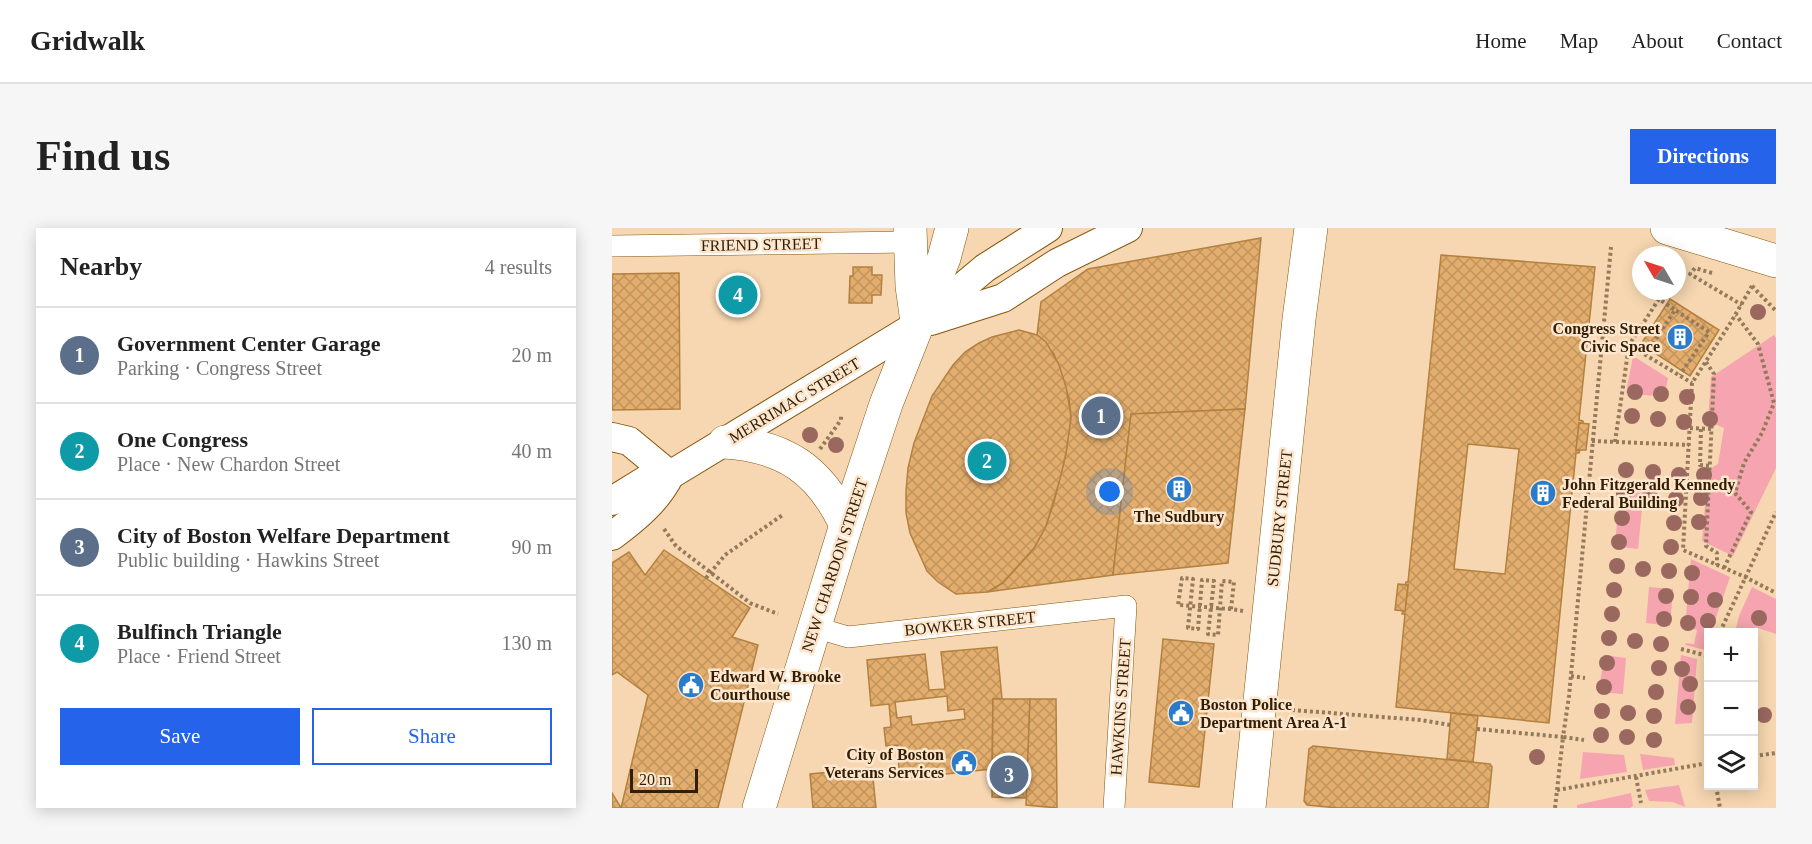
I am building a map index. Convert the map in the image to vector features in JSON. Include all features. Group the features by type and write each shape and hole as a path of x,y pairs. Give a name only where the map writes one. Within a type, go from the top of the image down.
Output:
{"main road":[{"name":"NEW CHARDON STREET","path":"759,808 846,525 886,404 944,258 952,228"},
{"path":"917,325 985,268 1048,228"},
{"path":"917,325 1003,298 1057,263 1128,228"},
{"name":"SUDBURY STREET","path":"1249,808 1299,319 1311,228"},
{"path":"1667,228 1776,261"},
{"name":"NEW CHARDON STREET","path":"910,235 912,286 917,325"},
{"name":"MERRIMAC STREET","path":"612,501 646,480 670,475 917,325"},
{"path":"612,437 629,441 670,475"},
{"path":"724,442 760,446 794,460 811,473 828,492 846,525"},
{"name":"MERRIMAC STREET","path":"612,536 631,522 656,498 670,475"}],"street":[{"name":"FRIEND STREET","path":"612,246 910,235"},
{"name":"BOWKER STREET","path":"814,627 848,637 1126,606"},
{"name":"HAWKINS STREET","path":"1114,808 1126,606"}],"path":[{"path":"1555,808 1571,676 1611,247"},
{"path":"1717,274 1695,268 1690,274 1742,305"},
{"path":"1747,277 1752,286 1776,311"},
{"path":"1752,286 1692,383 1683,550 1776,593"},
{"path":"1615,442 1629,345 1659,299 1708,332 1680,375"},
{"path":"1646,354 1675,309"},
{"path":"1724,568 1751,512 1735,493 1744,463 1762,433 1775,404 1758,344 1736,315"},
{"path":"1629,345 1692,383"},
{"path":"1706,362 1714,374 1706,546 1717,553 1716,565"},
{"path":"818,452 843,418"},
{"path":"1690,428 1712,429"},
{"path":"1701,429 1700,465 1710,466"},
{"path":"1592,441 1689,446"},
{"path":"1722,628 1776,512"},
{"path":"706,578 725,555 784,514"},
{"path":"664,529 676,546 750,603 778,614"},
{"path":"1231,609 1234,582 1222,581 1220,608 1218,635 1208,634 1210,607 1214,581 1202,580 1200,607 1198,629 1188,628 1190,606 1193,579 1182,578 1178,605 1190,606 1200,607 1210,607 1220,608 1231,609 1245,611"},
{"path":"1681,650 1704,655"},
{"path":"1571,676 1585,678"},
{"path":"1708,682 1708,736"},
{"path":"1292,710 1421,720 1450,725"},
{"path":"1477,729 1584,740"},
{"path":"1758,755 1776,753"},
{"path":"1557,790 1704,764"},
{"path":"1636,777 1641,803"},
{"path":"1717,790 1720,808"}],"shaded area":[{"path":"1774,335 1776,338 1776,468 1733,556 1702,541 1708,470 1718,464 1724,428 1708,421 1711,377"},
{"path":"1633,356 1668,378 1664,397 1626,393"},
{"path":"1620,486 1657,488 1657,498 1643,499 1638,549 1615,546"},
{"path":"1691,559 1730,577 1712,628 1704,628 1704,650 1685,645 1686,643 1694,644 1697,630 1685,627"},
{"path":"1649,587 1673,589 1670,626 1646,623"},
{"path":"1752,587 1776,599 1776,634 1755,627 1736,628"},
{"path":"1604,655 1626,658 1623,694 1599,692"},
{"path":"1681,655 1697,659 1692,723 1675,724"},
{"path":"1583,752 1624,755 1627,772 1580,779"},
{"path":"1640,754 1674,758 1675,765 1643,770"},
{"path":"1679,785 1685,807 1673,802 1649,801 1645,790"},
{"path":"1631,793 1633,806 1630,808 1577,808 1577,805"}],"building":[{"path":"1261,238 1245,409 1131,414 1113,575 987,592 1003,583 1034,548 1046,526 1066,453 1071,417 1069,398 1054,354 1037,335 1041,302 1088,269"},
{"name":"John Fitzgerald Kennedy Federal Building","path":"1441,255 1595,267 1579,420 1583,421 1583,424 1579,423 1576,450 1580,450 1576,453 1549,723 1396,707 1405,614 1402,614 1403,610 1405,611 1408,585 1405,585 1408,582","holes":["1468,444 1519,449 1505,574 1454,569"]},
{"path":"853,267 872,267 872,275 882,275 881,295 872,295 872,303 849,303 850,276 853,276"},
{"path":"679,273 680,409 612,410 612,274"},
{"name":"Congress Street Civic Space","path":"1669,300 1719,330 1690,376 1641,344"},
{"path":"1019,330 1037,335 1046,342 1059,365 1066,387 1071,417 1060,479 1046,526 1034,548 1003,583 987,592 956,594 927,571 910,533 906,513 908,468 914,443 932,396 953,365 965,352 979,343"},
{"name":"The Sudbury","path":"1245,409 1228,563 1113,575 1131,414"},
{"path":"1579,423 1589,424 1586,450 1576,450"},
{"name":"Edward W. Brooke Courthouse","path":"664,550 750,608 732,637 758,645 718,808 621,808 648,695 617,672 612,675 612,563 629,552 645,575"},
{"path":"1398,584 1408,585 1405,611 1395,610"},
{"name":"Boston Police Department Area A-1","path":"1163,639 1214,644 1199,787 1149,782"},
{"path":"997,647 1002,699 993,699 992,769 900,779 897,745 886,746 884,728 891,727 889,704 871,706 867,660 925,654 929,690 945,689 941,652","holes":["947,696 948,711 964,709 965,719 912,725 911,716 897,718 895,702"]},
{"path":"993,699 1030,699 1027,798 992,797"},
{"path":"1030,699 1056,699 1057,808 1026,805"},
{"path":"1451,713 1478,716 1473,762 1447,759"},
{"path":"1313,746 1490,764 1492,767 1488,808 1338,808 1307,805 1304,801 1309,749"},
{"path":"872,768 876,808 813,808 810,774"},
{"path":"612,793 621,808 612,808"}],"place":[{"name":"Bulfinch Triangle","path":"738,295"},
{"name":"Congress Street Civic Space","path":"1680,337"},
{"name":"Government Center Garage","path":"1101,416"},
{"name":"One Congress","path":"987,461"},
{"name":"The Sudbury","path":"1179,489"},
{"name":"John Fitzgerald Kennedy Federal Building","path":"1543,493"},
{"name":"Edward W. Brooke Courthouse","path":"691,685"},
{"name":"Boston Police Department Area A-1","path":"1181,713"},
{"name":"City of Boston Veterans Services","path":"964,763"},
{"name":"City of Boston Welfare Department","path":"1009,775"}]}
